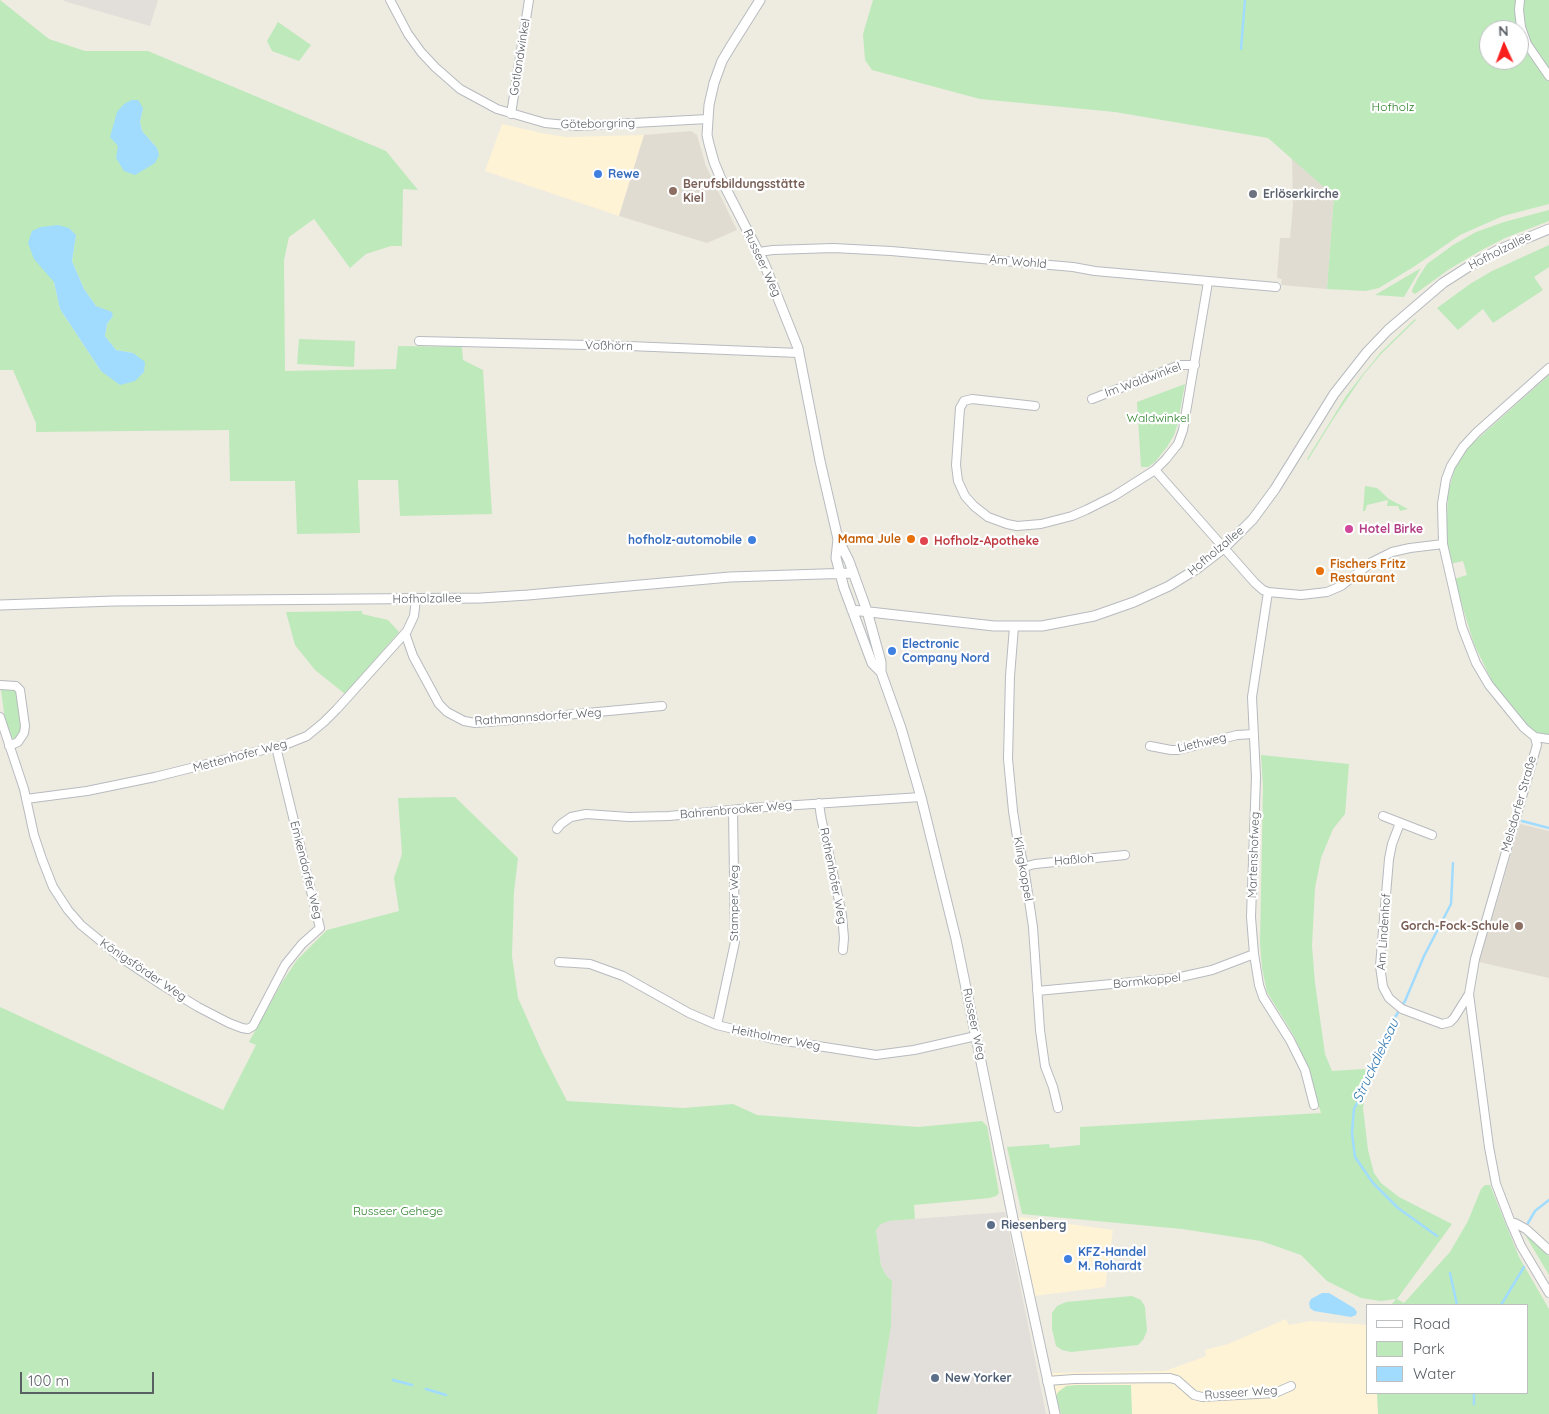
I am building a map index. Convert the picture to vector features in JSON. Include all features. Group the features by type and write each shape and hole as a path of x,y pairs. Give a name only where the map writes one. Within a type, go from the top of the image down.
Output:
{"street":[{"name":"Göteborgring","path":"390,0 408,34 421,52 444,76 460,89 497,109 545,123 578,126 708,118"},
{"name":"Gotlandwinkel","path":"511,114 529,0"},
{"name":"Russeer Weg","path":"760,0 722,61 711,93 707,135 714,162 759,252 781,303 799,353 838,539 866,611 881,662 881,672 901,728 921,797 956,938 1054,1414"},
{"path":"1520,0 1520,18 1527,44 1549,76"},
{"name":"Hofholzallee","path":"852,610 1014,628 1042,626 1094,616 1134,602 1183,578 1224,548 1253,519 1269,499 1334,394 1367,352 1388,330 1444,283 1468,267 1498,250 1549,229"},
{"name":"Am Wohld","path":"759,252 833,248 891,251 1073,267 1095,272 1276,287"},
{"name":"Im Waldwinkel","path":"1035,406 972,399 964,401 960,408 956,465 958,481 970,502 988,517 1004,524 1017,526 1054,521 1072,516 1098,504 1155,470 1172,452 1180,437 1186,418 1208,282"},
{"name":"Voßhörn","path":"419,341 629,346 799,353"},
{"name":"Im Waldwinkel","path":"1092,399 1180,365 1195,365"},
{"path":"1549,368 1477,432 1458,453 1443,491 1442,513 1443,544 1462,627 1476,663 1482,675 1524,728 1535,737 1549,739"},
{"path":"1155,470 1255,584 1268,592 1301,595 1327,592 1341,586 1372,562 1392,552 1443,544"},
{"name":"Russeer Weg","path":"838,539 836,558 840,573 872,663 881,672"},
{"name":"Hofholzallee","path":"0,605 123,601 416,599 516,596 730,577 852,573"},
{"name":"Martenshofweg","path":"1268,592 1253,689 1256,785 1251,917 1254,954 1263,997 1290,1040 1305,1070 1314,1105"},
{"name":"Mettenhofer Weg","path":"26,799 122,784 276,747 307,736 324,722 405,633 414,616 416,599"},
{"name":"Klingkoppel","path":"1014,628 1008,759 1013,811 1033,927 1040,1030 1045,1066 1058,1108"},
{"name":"Rathmannsdorfer Weg","path":"405,633 413,656 439,704 447,712 464,721 475,723 523,720 662,706"},
{"path":"0,685 16,686 20,690 25,726 24,733 18,742 10,746"},
{"name":"Königsförder Weg","path":"0,717 26,799 37,846 53,887 68,910 81,925 120,957 162,985 229,1023 248,1029"},
{"name":"Liethweg","path":"1150,746 1178,750 1237,735 1254,734"},
{"name":"Melsdorfer Straße","path":"1535,737 1536,745 1474,958 1469,994 1490,1155 1496,1184 1510,1223 1549,1293"},
{"name":"Emkendorfer Weg","path":"248,1029 253,1026 285,964 302,944 320,928 276,747"},
{"name":"Bahrenbrooker Weg","path":"557,829 565,820 577,815 669,816 751,808 921,797"},
{"name":"Rothenhofer Weg","path":"819,803 842,916 843,950"},
{"name":"Stamper Weg","path":"717,1025 735,942 733,810"},
{"path":"1383,816 1432,835"},
{"name":"Am Lindenhof","path":"1400,823 1389,858 1380,974 1385,993 1400,1008 1437,1023 1446,1024 1454,1018 1469,994"},
{"name":"Haßloh","path":"1024,866 1125,855"},
{"name":"Bormkoppel","path":"1037,991 1176,978 1212,970 1254,954"},
{"name":"Heitholmer Weg","path":"559,962 590,964 623,976 717,1025 774,1039 876,1055 900,1053 976,1036"},
{"path":"1510,1223 1515,1223 1526,1229 1549,1250"},
{"name":"Russeer Weg","path":"1047,1381 1170,1378 1177,1380 1194,1395 1202,1397 1275,1393 1291,1386"}],"shaded area":[{"path":"64,0 158,0 150,26"},
{"path":"502,124 567,137 644,135 619,216 485,171"},
{"name":"Berufsbildungsstätte Kiel","path":"691,131 697,135 706,166 737,230 707,243 619,216 644,135"},
{"path":"1292,158 1334,196 1327,289 1281,285 1282,279 1277,278 1280,238 1290,238 1293,205"},
{"name":"Gorch-Fock-Schule","path":"1520,824 1549,831 1549,978 1479,962"},
{"path":"1005,1212 1046,1414 877,1414 891,1326 892,1281 881,1266 876,1230 881,1224 889,1221"},
{"name":"KFZ-Handel M. Rohardt","path":"1019,1217 1113,1230 1105,1287 1034,1296"},
{"path":"1286,1319 1289,1325 1310,1321 1366,1325 1366,1394 1377,1394 1378,1414 1061,1414 1050,1373 1165,1371 1206,1356 1205,1350 1228,1344"}],"green space":[{"path":"0,0 49,39 85,51 148,51 386,151 418,190 403,189 402,246 391,246 366,254 350,268 314,219 289,237 284,260 285,371 396,369 398,346 462,347 463,360 483,370 492,514 400,516 398,480 358,480 360,533 297,534 295,481 230,481 229,430 36,432 36,423 13,370 0,370","holes":["143,108 140,122 142,131 157,148 118,146","76,235 72,261 84,289 96,306 113,316 107,324 105,336 116,350 133,353 101,371 60,309 54,282"]},
{"name":"Hofholz","path":"873,0 1549,0 1549,204 1503,216 1460,235 1379,288 1366,291 1327,289 1334,196 1268,138 1115,112 980,99 872,70 865,60 863,34"},
{"path":"278,22 311,45 299,61 272,51 267,41"},
{"path":"1549,210 1549,221 1505,238 1448,270 1415,294 1412,292 1427,264 1453,245 1476,232"},
{"path":"1549,245 1549,267 1534,277 1543,290 1493,323 1483,309 1458,330 1437,308 1492,271"},
{"path":"1421,268 1404,297 1375,295"},
{"path":"1415,319 1364,374 1308,460 1346,396 1381,352"},
{"path":"299,339 355,341 354,367 297,364"},
{"path":"1549,375 1549,735 1535,732 1513,712 1492,681 1474,644 1454,579 1467,575 1463,561 1450,564 1446,544 1448,492 1455,468 1462,455"},
{"name":"Waldwinkel","path":"1185,384 1174,435 1155,462 1148,467 1141,467 1137,402"},
{"path":"1365,486 1377,488 1389,499 1408,509 1400,511 1398,506 1387,506 1388,500 1367,505 1365,511 1363,511"},
{"path":"362,611 362,614 388,620 399,632 345,694 315,670 295,645 286,612"},
{"path":"13,688 17,693 22,726 22,731 14,739 10,736 5,720 1,690"},
{"path":"1261,755 1349,764 1345,814 1333,829 1321,858 1315,888 1312,946 1325,1054 1332,1071 1364,1069 1369,1072 1363,1108 1368,1150 1374,1173 1381,1183 1399,1197 1452,1224 1397,1299 1404,1303 1450,1252 1468,1221 1481,1189 1485,1185 1490,1185 1519,1257 1549,1309 1549,1414 1378,1414 1377,1394 1529,1394 1529,1304 1392,1304 1396,1299 1381,1301 1361,1298 1327,1281 1301,1255 1261,1241 1182,1229 1022,1214 1007,1147 1049,1144 1050,1148 1080,1145 1080,1127 1321,1113 1304,1058 1294,1036 1267,992 1262,968 1260,943 1263,786"},
{"name":"Russeer Gehege","path":"455,797 518,858 514,892 512,956 518,998 542,1052 567,1101 683,1108 733,1104 757,1115 918,1127 982,1121 987,1126 999,1193 996,1196 914,1205 915,1219 889,1221 881,1224 876,1230 881,1266 892,1281 891,1326 877,1414 0,1414 0,1007 223,1110 256,1045 249,1042 281,984 297,960 327,930 399,911 394,878 402,854 398,798"},
{"path":"1525,1232 1549,1256 1549,1275 1527,1238"},
{"path":"1132,1296 1141,1300 1145,1307 1147,1331 1143,1340 1138,1345 1071,1352 1056,1346 1052,1329 1052,1313 1057,1306 1066,1302"},
{"path":"1131,1385 1132,1414 1061,1414 1056,1397 1058,1392 1066,1386"}],"water":[{"path":"132,100 138,100 143,108 140,122 142,131 157,148 159,155 155,163 135,175 124,171 116,158 118,146 110,137 117,112 124,104"},
{"path":"58,225 69,228 76,235 72,261 84,289 96,306 112,312 113,316 107,324 105,336 116,350 133,353 145,362 144,372 135,381 120,385 101,371 60,309 54,282 34,259 28,243 32,231 41,227"},
{"path":"1322,1293 1329,1293 1354,1308 1357,1312 1356,1315 1351,1317 1314,1311 1310,1308 1309,1303 1311,1299"}],"waterway":[{"path":"1241,49 1245,0"},
{"name":"Struckdieksau","path":"1522,821 1549,828"},
{"name":"Struckdieksau","path":"1437,1236 1398,1208 1373,1183 1355,1157 1352,1133 1354,1109 1373,1073 1394,1019 1405,1001 1424,956 1451,904 1453,863"},
{"path":"1528,1223 1535,1211 1549,1200"},
{"path":"1502,1304 1524,1267"},
{"name":"Struckdieksau","path":"1450,1273 1457,1304"},
{"path":"393,1380 412,1385"},
{"path":"426,1389 446,1395"},
{"name":"Struckdieksau","path":"1474,1394 1474,1404"}],"place":[{"name":"Rewe","path":"598,174"},
{"name":"Berufsbildungsstätte Kiel","path":"673,191"},
{"name":"Erlöserkirche","path":"1253,194"},
{"name":"Hotel Birke","path":"1349,529"},
{"name":"Mama Jule","path":"911,539"},
{"name":"hofholz-automobile","path":"752,540"},
{"name":"Hofholz-Apotheke","path":"924,541"},
{"name":"Fischers Fritz Restaurant","path":"1320,571"},
{"name":"Electronic Company Nord","path":"892,651"},
{"name":"Gorch-Fock-Schule","path":"1519,926"},
{"name":"Riesenberg","path":"991,1225"},
{"name":"KFZ-Handel M. Rohardt","path":"1068,1259"},
{"name":"New Yorker","path":"935,1378"}]}
